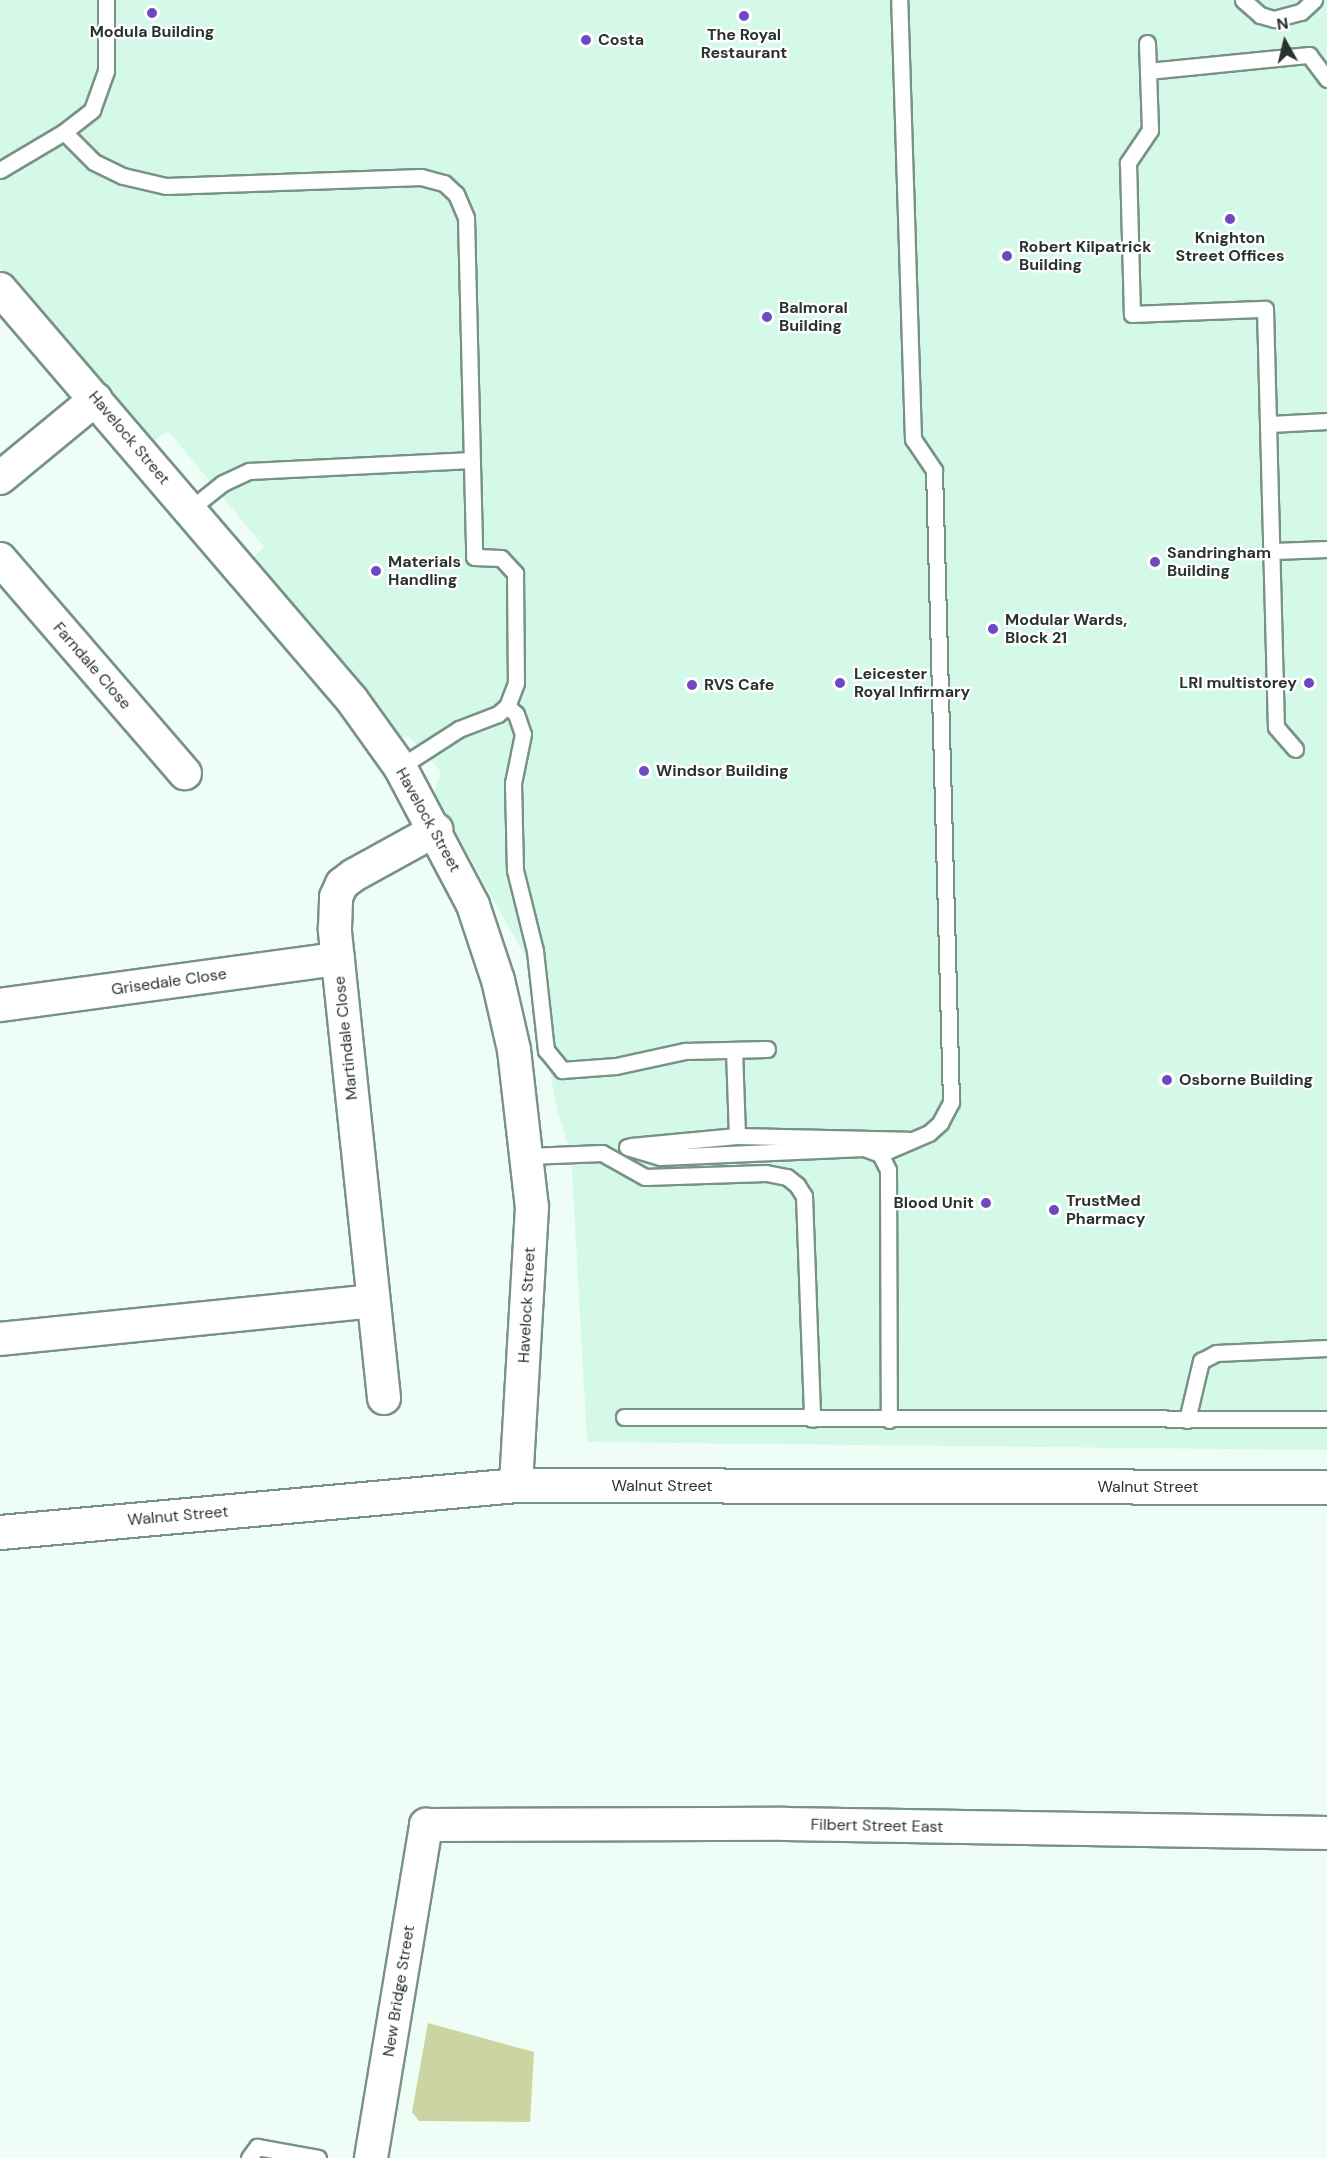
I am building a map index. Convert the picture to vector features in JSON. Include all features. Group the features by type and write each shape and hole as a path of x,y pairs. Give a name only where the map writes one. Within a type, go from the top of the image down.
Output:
{"street":[{"name":"Havelock Street","path":"0,289 352,700 400,767 436,830 473,905 498,980 514,1050 528,1156 532,1207 516,1485"},
{"path":"0,478 96,399"},
{"name":"Farndale Close","path":"0,559 185,773"},
{"name":"Martindale Close","path":"384,1398 338,959 336,897 342,884 436,830"},
{"name":"Grisedale Close","path":"0,1005 338,959"},
{"path":"0,1339 373,1301"},
{"name":"Walnut Street","path":"0,1532 516,1485 1327,1487"},
{"name":"Filbert Street East","path":"426,1825 785,1824 1327,1833"},
{"name":"New Bridge Street","path":"371,2158 426,1825"}],"lane":[{"path":"0,170 64,132 92,110 106,71 106,0"},
{"path":"880,1154 934,1128 951,1102 934,470 913,439 899,0"},
{"path":"1243,0 1260,15 1274,18 1301,12 1314,0"},
{"path":"1147,43 1150,130 1128,163 1132,314 1265,309 1274,551 1276,727 1295,749"},
{"path":"1148,71 1309,54 1327,79"},
{"path":"64,132 94,162 123,176 166,186 421,177 444,183 456,194 466,218 474,557 501,558 515,573 516,682 507,706 498,714 450,734 400,767"},
{"path":"1270,424 1327,421"},
{"path":"189,510 223,483 249,471 472,460"},
{"path":"1274,551 1327,549"},
{"path":"507,706 516,714 523,734 513,783 515,870 535,951 546,1050 562,1070 616,1066 686,1051 768,1049"},
{"path":"734,1050 737,1136"},
{"path":"528,1156 602,1153 627,1147 737,1136 911,1140"},
{"path":"627,1147 660,1157 864,1148 880,1154 888,1170 889,1420"},
{"path":"602,1153 645,1177 766,1173 787,1177 796,1185 804,1196 812,1419"},
{"path":"1187,1420 1201,1361 1216,1353 1327,1348"},
{"path":"624,1417 718,1416 889,1420 1327,1419"},
{"path":"249,2158 257,2147 318,2158"}],"shaded area":[{"name":"Leicester Royal Infirmary","path":"0,0 1327,0 1327,1450 587,1442 571,1154 557,1110 532,969 434,793 441,772 410,737 395,737 251,559 264,547 168,431 152,442 0,268"}],"green space":[{"path":"428,2023 534,2052 530,2122 419,2121 412,2112"}],"place":[{"name":"Modula Building","path":"152,13"},
{"name":"The Royal Restaurant","path":"744,16"},
{"name":"Costa","path":"586,40"},
{"name":"Knighton Street Offices","path":"1230,219"},
{"name":"Robert Kilpatrick Building","path":"1007,256"},
{"name":"Balmoral Building","path":"767,317"},
{"name":"Sandringham Building","path":"1155,562"},
{"name":"Materials Handling","path":"376,571"},
{"name":"Modular Wards, Block 21","path":"993,629"},
{"name":"Leicester Royal Infirmary","path":"840,683"},
{"name":"LRI multistorey","path":"1309,683"},
{"name":"RVS Cafe","path":"692,685"},
{"name":"Windsor Building","path":"644,771"},
{"name":"Osborne Building","path":"1167,1080"},
{"name":"Blood Unit","path":"986,1203"},
{"name":"TrustMed Pharmacy","path":"1054,1210"}]}
